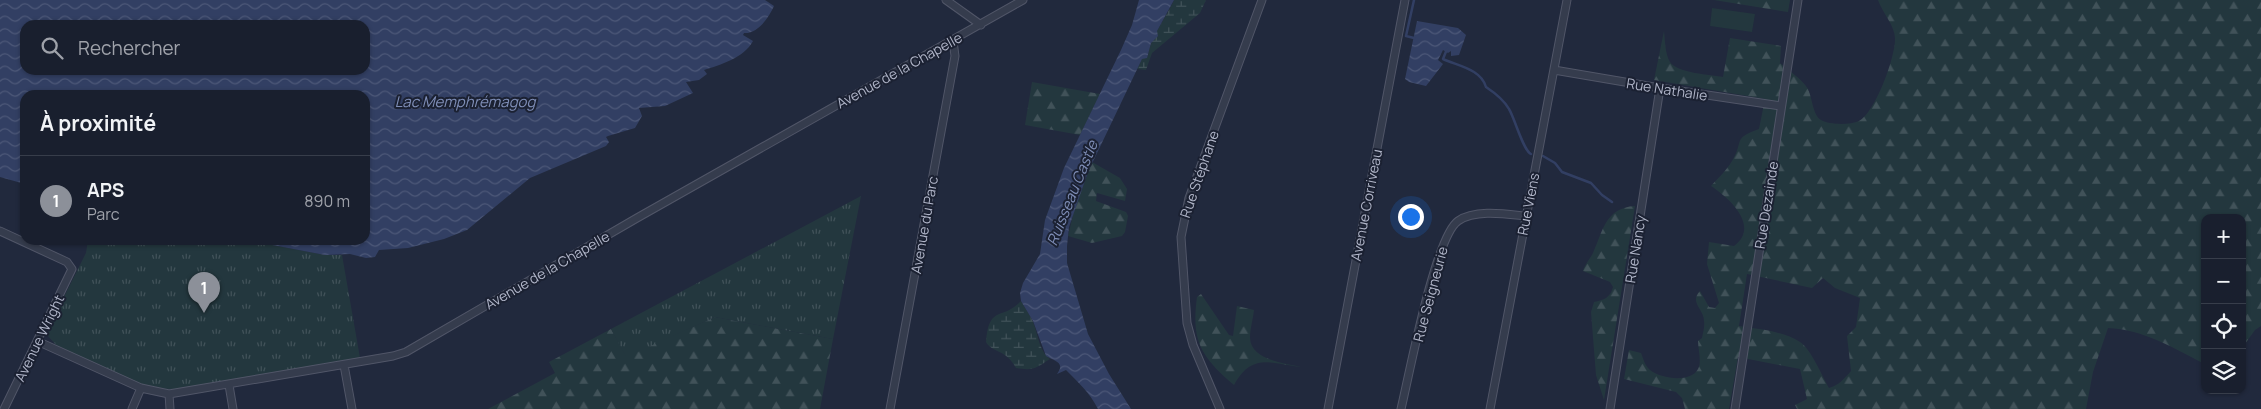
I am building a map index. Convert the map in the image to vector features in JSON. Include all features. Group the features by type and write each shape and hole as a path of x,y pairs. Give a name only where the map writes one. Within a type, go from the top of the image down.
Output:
{"street":[{"path":"946,0 981,25"},
{"name":"Avenue de la Chapelle","path":"37,341 141,388 169,394 397,355 411,350 670,199 953,41 1021,0"},
{"name":"Rue Stéphane","path":"1220,409 1193,345 1187,323 1181,250 1182,224 1189,198 1262,0"},
{"name":"Avenue Corriveau","path":"1328,409 1404,0"},
{"name":"Rue Viens","path":"1490,409 1567,0"},
{"name":"Rue Dezainde","path":"1735,409 1798,0"},
{"name":"Avenue du Parc","path":"890,409 955,56 953,41"},
{"name":"Rue Nathalie","path":"1554,70 1782,106"},
{"name":"Rue Nancy","path":"1610,409 1660,88"},
{"name":"Rue Seigneurie","path":"1401,409 1433,274 1450,228 1459,220 1470,216 1497,214 1525,216"},
{"name":"Avenue Wright","path":"0,231 20,240"},
{"name":"Avenue Wright","path":"4,409 72,266 30,245"},
{"path":"344,365 352,409"},
{"path":"229,385 233,409"},
{"path":"132,409 141,388"},
{"path":"169,394 170,409"}],"green space":[{"path":"1174,0 1206,0 1200,13 1152,53 1146,70 1137,69 1142,59 1148,56 1155,35"},
{"path":"1714,0 1790,0 1788,12"},
{"path":"1878,0 2261,0 2261,326 2255,330 2246,342 2246,214 2201,214 2201,362 2146,336 2121,329 2108,328 2093,372 2086,409 1797,409 1795,405 1807,399 1800,369 1738,357 1729,409 1685,409 1682,398 1676,392 1624,379 1629,350 1641,353 1648,368 1661,376 1683,378 1698,369 1700,359 1698,341 1702,338 1704,323 1696,303 1697,295 1700,291 1709,307 1715,308 1719,303 1707,264 1709,242 1734,246 1741,238 1744,230 1743,221 1733,205 1711,186 1730,164 1742,138 1759,129 1765,99 1654,80 1664,31 1667,55 1674,66 1695,73 1723,77 1730,38 1781,46 1780,63 1808,89 1818,118 1829,123 1840,124 1859,121 1872,107 1878,96 1888,70 1894,46 1895,38 1891,24","holes":["1747,274 1812,288 1823,278 1835,288 1860,298 1856,327 1847,336 1851,371 1839,383 1829,388 1812,356 1800,342 1778,333 1739,326"]},
{"path":"1712,8 1755,14 1752,32 1710,26"},
{"path":"1032,82 1100,94 1080,135 1025,125"},
{"path":"1092,162 1120,178 1127,189 1125,201 1097,193 1096,201 1126,212 1128,216 1125,232 1122,236 1092,243 1068,236 1074,211"},
{"path":"861,196 833,339 715,317 626,357 611,329"},
{"path":"1635,206 1604,400 1596,375 1591,312 1594,302 1606,298 1613,287 1610,282 1583,271 1606,222 1617,211"},
{"path":"87,245 272,245 325,255 342,255 360,358 177,389 147,385 115,374 56,345 48,336 50,325 86,253"},
{"path":"1201,294 1229,335 1233,336 1237,306 1254,310 1250,338 1256,351 1262,356 1278,362 1301,367 1262,362 1248,368 1234,385 1213,366 1197,337 1197,297"},
{"path":"1021,301 1033,322 1043,352 1050,359 1031,369 1016,368 1008,357 992,348 986,342 990,322 993,318"},
{"path":"715,317 833,339 820,409 488,409 555,373 549,362 611,329 626,356"}],"water":[{"name":"Lac Memphrémagog","path":"0,0 765,0 774,6 766,20 758,28 749,33 744,33 743,35 753,41 744,52 731,60 704,70 707,74 699,80 686,82 693,93 665,106 639,108 642,116 635,128 608,136 606,137 609,142 606,146 530,178 467,230 444,239 408,248 379,250 375,257 366,258 350,254 325,255 272,245 370,245 370,90 20,90 20,183 0,177"},
{"name":"Ruisseau Castle","path":"1139,0 1174,0 1157,31 1158,36 1151,43 1147,58 1142,59 1088,172 1069,227 1067,246 1067,263 1088,334 1109,374 1131,409 1098,409 1088,393 1066,370 1057,374 1060,364 1046,356 1033,321 1021,301 1020,293 1023,283 1040,254 1045,220 1064,168 1121,50 1132,25"},
{"path":"1417,21 1458,28 1466,35 1459,55 1451,56 1451,51 1448,53 1443,50 1438,60 1443,64 1426,86 1409,82 1405,79"}],"waterway":[{"path":"1414,0 1406,36 1414,38"},
{"path":"1447,49 1443,59 1474,72 1486,87 1505,103 1525,147 1531,154"},
{"path":"1543,156 1555,163 1562,172 1591,183 1602,195 1612,202"}],"place":[{"name":"APS","path":"204,313"}]}
